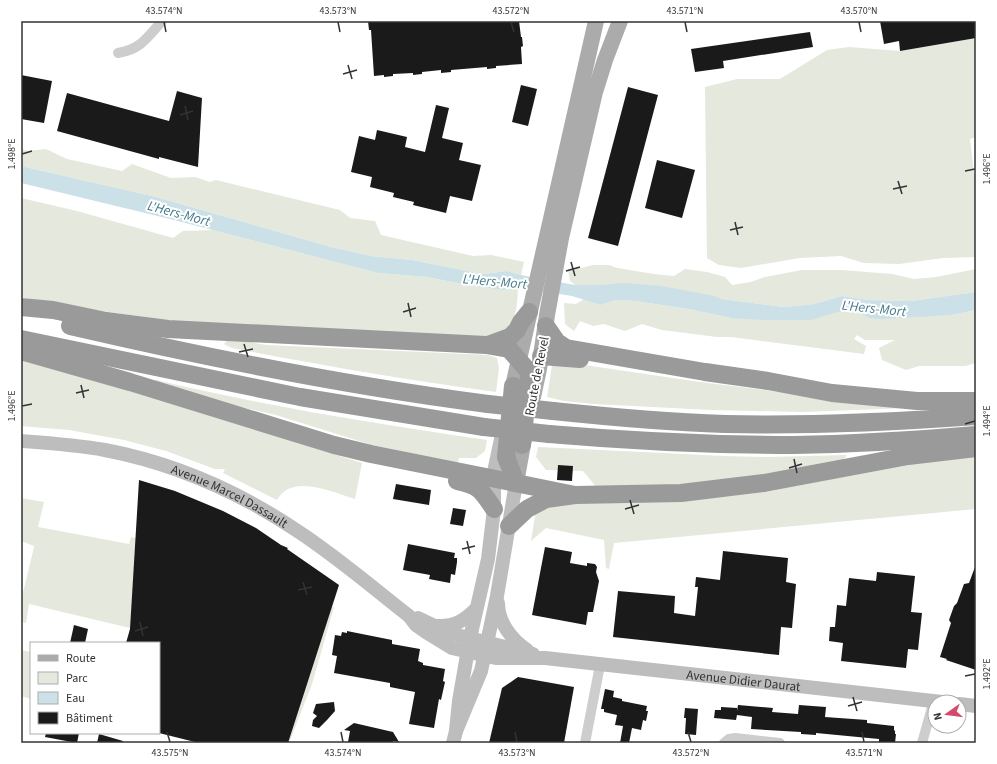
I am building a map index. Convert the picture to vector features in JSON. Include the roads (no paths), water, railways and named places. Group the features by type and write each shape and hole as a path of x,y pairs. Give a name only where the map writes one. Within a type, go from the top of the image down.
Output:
{"highway":[{"path":"21,307 53,310 106,321 168,329 486,346 509,349 529,372 522,445"},
{"path":"486,346 510,337 517,330 520,322 529,312"},
{"path":"21,315 253,366 409,394 553,411 614,417 725,424 859,423 976,416"},
{"path":"546,320 557,342 566,348 704,372 768,381 832,394 917,401 976,401"},
{"path":"21,339 300,397 484,427 549,434 612,439 794,445 916,440 976,435"},
{"path":"21,351 130,382 334,445 494,480 575,495 605,496 681,493 764,483 908,456 976,448"},
{"path":"541,356 664,364"},
{"path":"513,386 506,457 516,483"},
{"path":"371,454 392,465 411,472 469,484 482,491 494,509"},
{"path":"509,526 527,509 538,502 575,495"}],"main road":[{"name":"Route de Revel","path":"455,737 458,701 497,596 522,445 540,369 546,320 550,257 596,21"},
{"name":"Route de Revel","path":"477,647 476,609 488,559 494,509 494,472 529,312 550,257 595,92 620,21"},
{"path":"519,361 531,356 541,356"},
{"name":"Avenue Marcel Dassault","path":"21,441 68,445 112,452 168,467 220,487 272,515 305,536 409,616 416,625 442,643 452,648 477,647"},
{"path":"477,647 490,572 488,559"},
{"name":"Avenue Didier Daurat","path":"497,596 498,608 503,622 517,643 531,653"},
{"path":"434,626 451,626 460,622 476,609"},
{"name":"Avenue Marcel Dassault","path":"409,616 421,619 477,647"},
{"name":"Avenue Didier Daurat","path":"477,647 531,653 546,658"},
{"name":"Avenue Didier Daurat","path":"477,647 496,658 546,658 927,701"}],"street":[{"path":"118,53 129,51 144,42 162,21"},
{"path":"585,743 600,664"},
{"path":"922,743 927,725"},
{"path":"724,743 729,739 735,738 780,743"}],"water":[{"name":"L'Hers-Mort","path":"21,166 156,197 331,247 371,256 412,260 483,274 507,271 575,285 625,283 661,286 715,296 722,299 784,307 814,304 842,296 867,300 911,301 976,292 976,310 952,315 882,319 869,318 858,312 841,311 811,320 731,318 688,309 635,301 616,300 601,305 572,296 520,288 502,290 427,277 378,273 174,220 21,183"}]}
